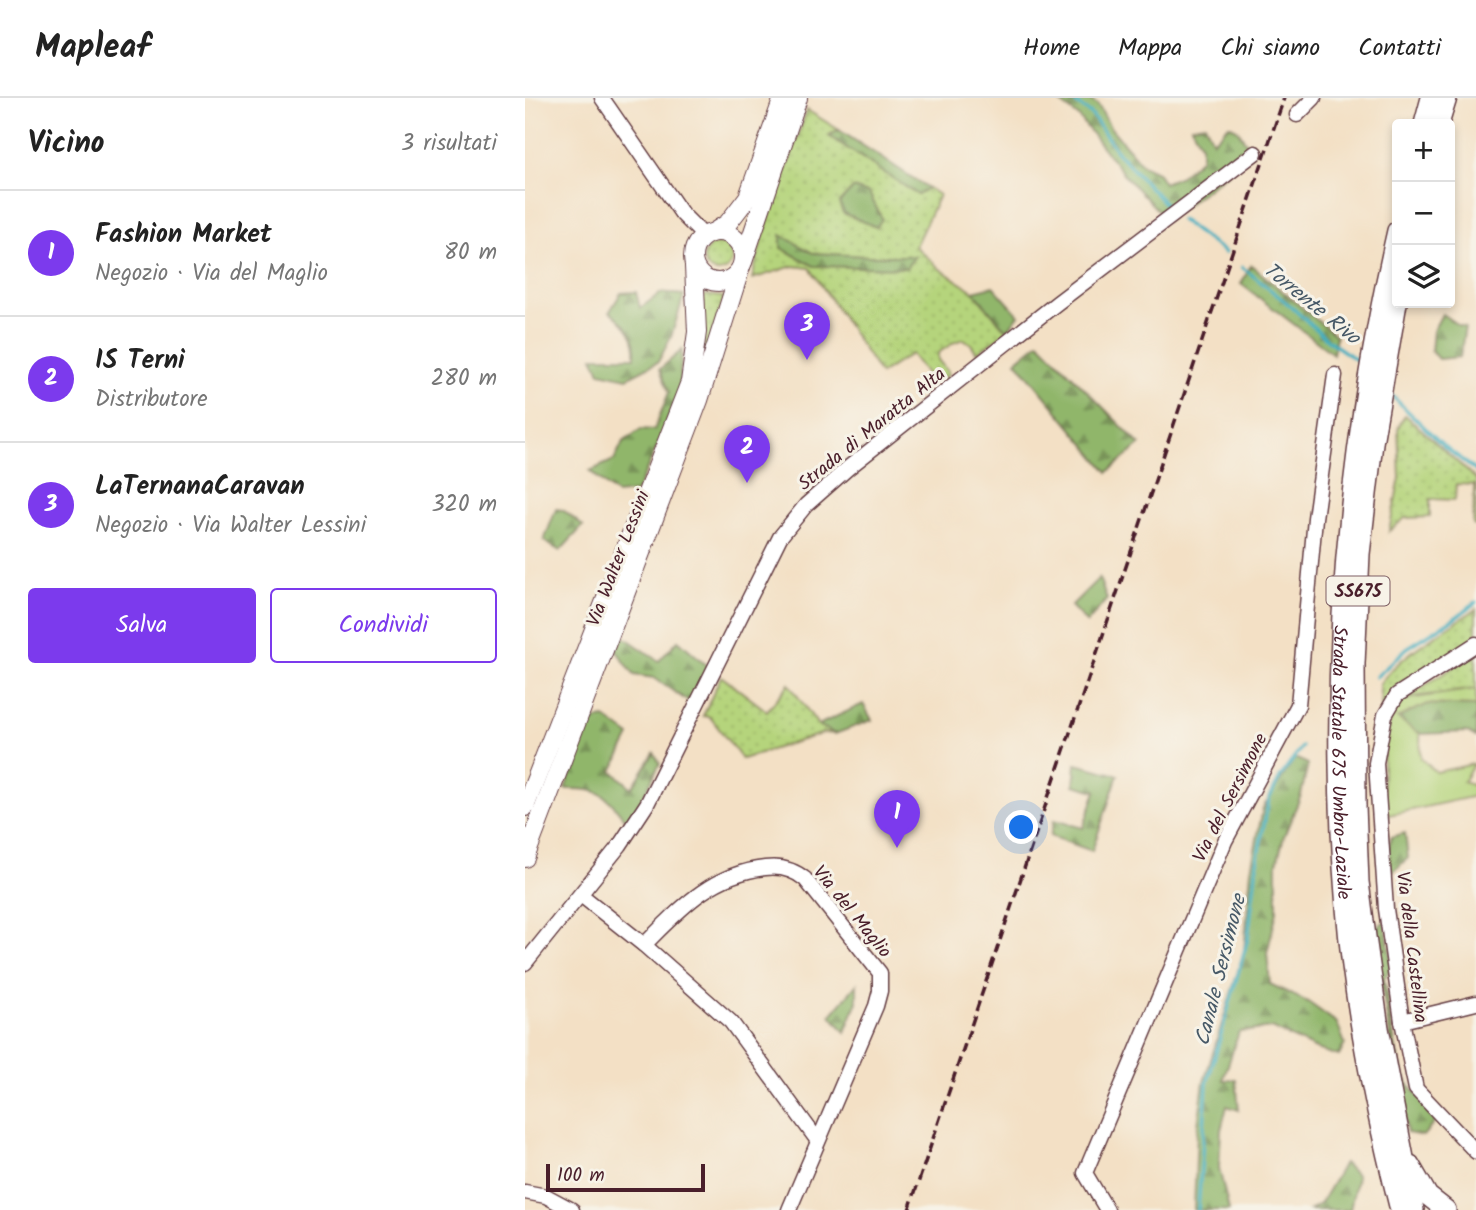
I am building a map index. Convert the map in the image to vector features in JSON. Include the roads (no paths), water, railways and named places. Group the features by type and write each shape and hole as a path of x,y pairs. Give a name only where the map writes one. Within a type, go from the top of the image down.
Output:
{"highway":[{"path":"1425,119 1430,98"},
{"path":"1441,119 1447,98"},
{"name":"Strada Statale 675 Umbro-Laziale","path":"1394,245 1358,445 1345,552 1339,668 1340,808 1346,909 1361,1028 1393,1151 1414,1210"},
{"name":"Strada Statale 675 Umbro-Laziale","path":"1396,308 1371,455 1360,554 1355,664 1359,882 1400,1210"},
{"path":"1389,1210 1384,1173 1393,1151 1429,1196 1446,1210"}],"main road":[{"path":"709,234 722,232 736,240 743,254 741,266 728,281 712,282 698,274 694,267 694,250 709,234 729,223 748,197 783,98"},
{"name":"Via Walter Lessini","path":"525,858 698,400 799,98"},
{"name":"Via Walter Lessini","path":"525,807 690,382 697,332 694,267"}],"street":[{"path":"602,98 683,214 709,234"},
{"path":"1297,115 1314,98"},
{"name":"Strada di Maratta Alta","path":"525,962 620,845 647,804 780,537 806,505 848,468 1057,303 1255,153"},
{"name":"Via del Sersimone","path":"1107,1210 1085,1173 1224,841 1298,705 1315,518 1335,375"},
{"name":"Via della Castellina","path":"1476,644 1397,695 1385,715 1376,763 1386,909 1402,1021 1416,1089 1476,1152"},
{"name":"Via del Maglio","path":"644,945 685,904 719,880 731,874 774,867 791,870 805,879 880,973 880,991 876,1006 789,1210"},
{"path":"581,895 644,945 731,1022 818,1141"},
{"path":"1402,1021 1476,1003"},
{"path":"525,1192 546,1196 572,1210"}],"waterway":[{"name":"Torrente Rivo","path":"1069,98 1091,114 1118,153 1168,207"},
{"name":"Torrente Rivo","path":"1181,220 1225,253"},
{"name":"Torrente Rivo","path":"1242,267 1329,341 1361,363"},
{"name":"Torrente Rivo","path":"1390,394 1444,446 1476,471"},
{"name":"Canale Sersimone","path":"1376,677 1407,648 1476,602"},
{"name":"Canale Sersimone","path":"1198,1210 1207,1084 1248,938 1258,855 1269,799 1281,776 1302,747"}],"railway":[{"path":"909,1210 1284,98"}],"place":[{"name":"LaTernanaCaravan","path":"807,360"},
{"name":"IS Terni","path":"747,483"},
{"name":"Fashion Market","path":"897,848"}]}
